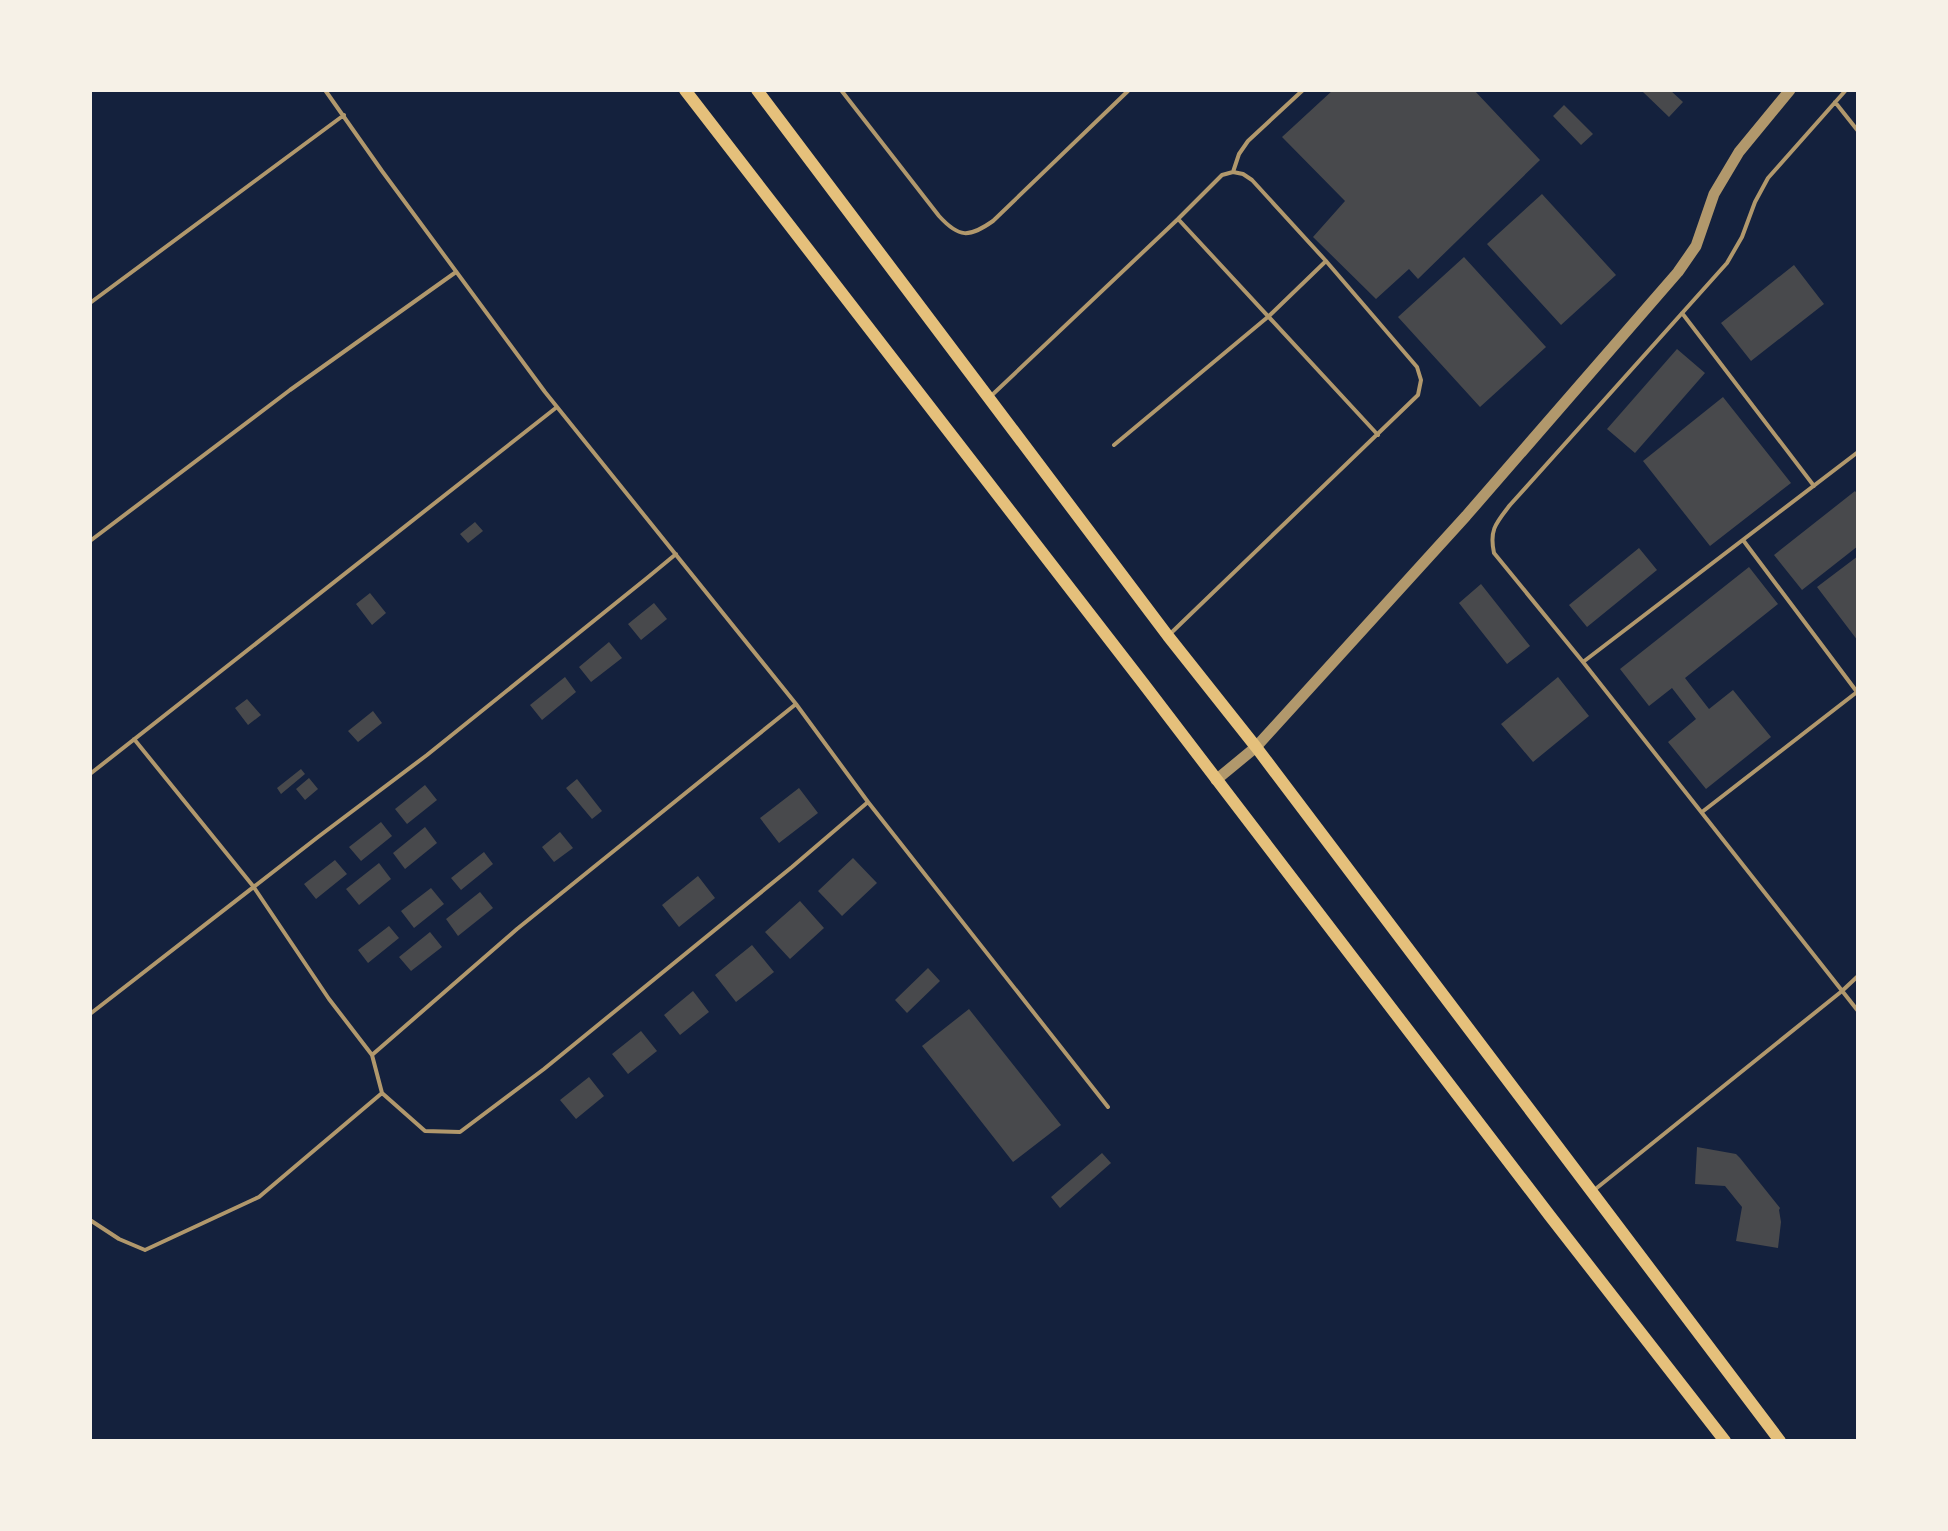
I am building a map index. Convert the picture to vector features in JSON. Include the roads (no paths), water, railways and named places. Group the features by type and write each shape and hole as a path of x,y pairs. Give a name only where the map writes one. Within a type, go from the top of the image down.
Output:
{"main road":[{"path":"685,90 1725,1441"},
{"path":"757,90 1780,1441"}],"street":[{"path":"1216,780 1256,747 1466,516 1678,272 1696,246 1714,194 1739,152 1790,90"}],"lane":[{"path":"325,90 557,407 796,704 868,802 1108,1107"},
{"path":"841,90 939,216 958,233 968,234 993,221 1129,90"},
{"path":"1233,172 1239,154 1248,141 1303,90"},
{"path":"1846,90 1768,178 1727,263 1510,505 1498,521 1491,539 1494,553 1858,1011"},
{"path":"1835,102 1858,131"},
{"path":"90,303 344,115"},
{"path":"989,398 1222,175 1233,172 1252,180 1417,367 1421,380 1418,395 1168,636"},
{"path":"1178,219 1378,435"},
{"path":"1114,445 1269,316 1326,261"},
{"path":"90,541 290,390 456,272"},
{"path":"1681,313 1814,486"},
{"path":"90,774 557,407"},
{"path":"1583,662 1858,452"},
{"path":"1702,812 1857,693 1743,540"},
{"path":"90,1014 427,755 676,554"},
{"path":"372,1055 529,919 796,704"},
{"path":"134,739 253,886 329,999 372,1055 382,1093 425,1131 460,1132 556,1059 868,802"},
{"path":"1592,1191 1858,976"},
{"path":"90,1220 119,1239 145,1250 259,1197 382,1093"}]}
